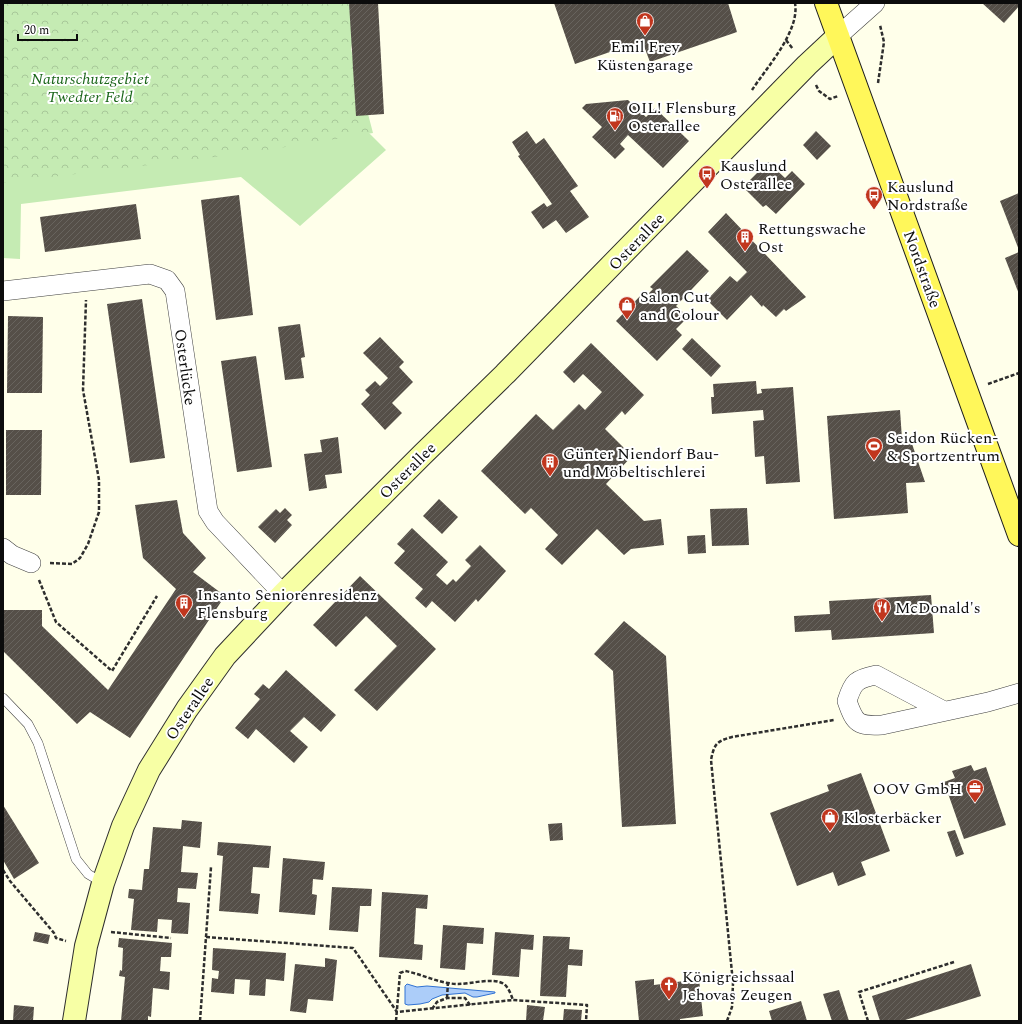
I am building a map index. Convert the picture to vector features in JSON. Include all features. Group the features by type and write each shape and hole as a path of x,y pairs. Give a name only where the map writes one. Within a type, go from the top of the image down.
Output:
{"main road":[{"name":"Nordstraße","path":"826,3 1019,535"}],"street":[{"name":"Osterallee","path":"74,1021 89,936 103,882 124,826 149,770 187,709 225,656 283,594 505,374 807,65 875,3"},
{"name":"Osterlücke","path":"3,291 150,274 167,280 175,290 208,511 215,522 283,594"},
{"path":"3,548 12,555 32,563"},
{"path":"944,711 988,702 1019,693"}],"lane":[{"path":"3,698 28,724 38,743 76,859 88,874 103,882"}],"path":[{"path":"751,91 786,40 793,26 796,8 795,3"},
{"path":"786,40 807,65 819,91 830,99 878,83 884,42 875,3"},
{"path":"86,281 83,390 99,480 98,512 88,544 80,558 72,564 32,563 56,622 112,671 157,596"},
{"path":"988,384 1019,373"},
{"path":"727,1021 732,1007 733,983 710,760 714,748 721,740 732,737 832,721"},
{"path":"200,1021 211,867"},
{"path":"3,870 10,881 54,933 56,938 115,933 171,938"},
{"path":"206,937 353,948 397,1012"},
{"path":"868,1021 859,992 954,962"},
{"path":"396,1021 400,973 404,971 448,983 458,984 486,981 498,982 504,984 508,988 513,1000"},
{"path":"447,997 448,983"},
{"path":"432,1009 437,1002 447,997 465,998 470,1005"},
{"path":"397,1012 513,1000 587,1005 586,1021"},
{"path":"556,1003 556,1008"}],"green space":[{"name":"Naturschutzgebiet Twedter Feld","path":"3,3 354,118 386,150 300,226 241,177 21,204 20,259 3,258"},
{"name":"Naturschutzgebiet Twedter Feld","path":"3,3 355,3 357,21 351,49 373,133 254,152 3,183"}],"water":[{"path":"407,984 417,987 427,986 495,993 477,997 473,997 465,993 442,995 432,999 429,1002 408,1005 405,1004 405,986"}],"building":[{"path":"349,3 378,3 384,114 356,116"},
{"name":"Emil Frey Küstengarage","path":"554,3 728,3 737,32 650,62 642,41 575,64"},
{"path":"982,3 1019,3 1019,6 1004,23"},
{"path":"628,100 646,117 655,108 689,141 663,168 628,135 620,144 625,149 615,159 592,137 602,127 582,108 586,104"},
{"path":"527,131 536,144 544,138 578,186 570,191 589,217 566,233 556,220 543,229 531,212 544,203 547,207 552,204 518,156 520,155 512,142"},
{"path":"816,131 831,146 817,160 803,145"},
{"path":"768,162 785,178 792,171 805,184 776,214 766,205 763,207 743,187"},
{"path":"1019,193 1019,250 1000,201"},
{"path":"239,195 253,315 216,320 201,200"},
{"path":"136,204 141,239 45,252 40,217"},
{"name":"Rettungswache Ost","path":"726,213 806,297 786,311 784,309 776,317 763,305 762,307 751,295 727,320 707,300 730,276 737,282 747,272 708,232"},
{"path":"687,250 709,271 676,306 688,317 676,329 682,335 657,361 616,321 641,295 644,298 653,289 650,287"},
{"path":"1019,252 1019,294 1005,258"},
{"path":"142,299 165,458 130,463 107,304"},
{"path":"8,316 43,317 42,393 7,393"},
{"path":"300,324 305,357 301,358 304,378 285,380 278,327"},
{"path":"380,337 404,362 399,367 413,382 392,403 402,413 385,430 361,404 370,395 365,390 375,381 380,386 388,378 363,353"},
{"path":"692,338 721,366 711,377 682,349"},
{"name":"Günter Niendorf Bau- und Möbeltischlerei","path":"591,343 644,395 625,415 622,411 605,429 632,456 606,484 644,521 661,519 664,545 631,549 624,555 597,529 562,565 545,549 558,535 531,508 525,514 481,471 536,414 553,430 579,404 585,410 602,392 583,374 574,383 563,372"},
{"path":"256,356 272,467 237,472 221,361"},
{"path":"756,381 757,394 762,393 761,389 793,387 800,482 766,484 764,456 755,457 753,421 764,420 763,410 712,414 711,397 714,397 713,384"},
{"name":"Seidon Rücken- & Sportzentrum","path":"900,410 902,439 910,438 925,482 906,483 908,513 834,519 827,416"},
{"path":"6,430 42,430 41,495 6,495"},
{"path":"338,437 342,473 325,475 327,488 309,491 304,454 322,452 320,440"},
{"path":"439,499 458,517 442,534 423,516"},
{"name":"Insanto Seniorenresidenz Flensburg","path":"177,500 183,533 206,558 193,572 225,596 130,738 90,712 77,724 3,651 3,610 42,610 42,626 108,690 176,589 143,558 135,505"},
{"path":"285,508 292,515 287,520 292,525 275,543 258,527 276,509 280,513"},
{"path":"747,508 749,545 712,546 710,509"},
{"path":"412,528 448,562 436,575 447,585 453,579 456,582 471,566 465,560 480,545 506,571 478,602 476,599 455,622 432,601 426,608 415,598 423,589 394,563 405,551 397,544"},
{"path":"705,535 706,553 688,554 687,536"},
{"path":"360,576 436,649 377,711 354,690 397,646 366,616 336,647 313,625"},
{"name":"McDonald's","path":"931,595 934,633 832,640 831,630 795,632 794,616 830,614 829,601"},
{"path":"624,621 666,656 676,824 622,827 613,671 594,654"},
{"path":"286,670 336,715 321,732 304,717 290,731 308,747 294,763 256,729 248,739 235,728 260,699 254,694 263,684 269,689"},
{"name":"OOV GmbH","path":"971,765 974,771 986,767 1006,825 964,839 944,782 955,778 952,771"},
{"name":"Klosterbäcker","path":"861,773 890,851 861,862 866,875 838,886 833,872 797,886 770,813 829,791 827,785"},
{"path":"3,805 39,863 14,879 3,860"},
{"path":"182,820 202,822 200,848 183,846 181,872 198,873 196,889 178,888 177,902 190,903 188,934 171,933 172,920 158,919 157,932 131,930 134,899 128,898 129,889 142,890 144,869 149,869 153,827 181,829"},
{"path":"562,823 563,840 550,841 548,824"},
{"path":"955,830 964,854 956,857 947,832"},
{"path":"218,842 271,846 269,868 253,867 251,893 260,894 258,914 219,911 223,856 217,855"},
{"path":"283,858 325,862 323,880 313,879 312,894 317,895 315,915 279,912"},
{"path":"332,887 372,889 371,906 360,906 358,932 329,930"},
{"path":"382,892 428,895 427,909 416,908 414,944 423,945 422,960 379,957"},
{"path":"443,925 484,928 483,944 467,943 465,970 440,968"},
{"path":"35,932 50,935 48,944 33,941"},
{"path":"495,932 534,935 533,950 521,949 519,977 492,975"},
{"path":"543,936 570,937 569,949 583,950 582,966 568,965 566,997 540,996"},
{"path":"119,938 172,943 171,957 161,957 160,971 170,972 169,990 153,988 151,1017 148,1016 148,1021 121,1021 125,977 119,976 120,970 122,971 123,948 118,947"},
{"path":"213,948 286,953 284,981 266,979 265,996 249,995 250,980 235,979 234,994 211,992 212,978 218,979 219,971 212,970"},
{"path":"325,958 337,960 333,1001 308,999 306,1013 290,1011 295,964 325,967"},
{"path":"971,964 981,996 902,1021 880,1021 872,996"},
{"name":"Königreichssaal Jehovas Zeugen","path":"654,979 654,985 699,979 703,1016 680,1019 680,1021 639,1021 635,981"},
{"path":"839,990 849,1021 832,1021 823,994"},
{"path":"801,1001 807,1021 772,1021 769,1011"},
{"path":"14,1005 34,1007 33,1021 13,1021"},
{"path":"527,1005 545,1007 543,1021 526,1021"},
{"path":"564,1009 582,1010 581,1021 563,1021"}],"place":[{"name":"Emil Frey Küstengarage","path":"645,36"},
{"name":"OIL! Flensburg Osterallee","path":"615,131"},
{"name":"Kauslund Osterallee","path":"707,189"},
{"name":"Kauslund Nordstraße","path":"874,210"},
{"name":"Rettungswache Ost","path":"745,252"},
{"name":"Salon Cut and Colour","path":"627,320"},
{"name":"Seidon Rücken- & Sportzentrum","path":"874,461"},
{"name":"Günter Niendorf Bau- und Möbeltischlerei","path":"550,477"},
{"name":"Insanto Seniorenresidenz Flensburg","path":"184,618"},
{"name":"McDonald's","path":"882,622"},
{"name":"OOV GmbH","path":"975,803"},
{"name":"Klosterbäcker","path":"830,832"},
{"name":"Königreichssaal Jehovas Zeugen","path":"669,1000"}]}
